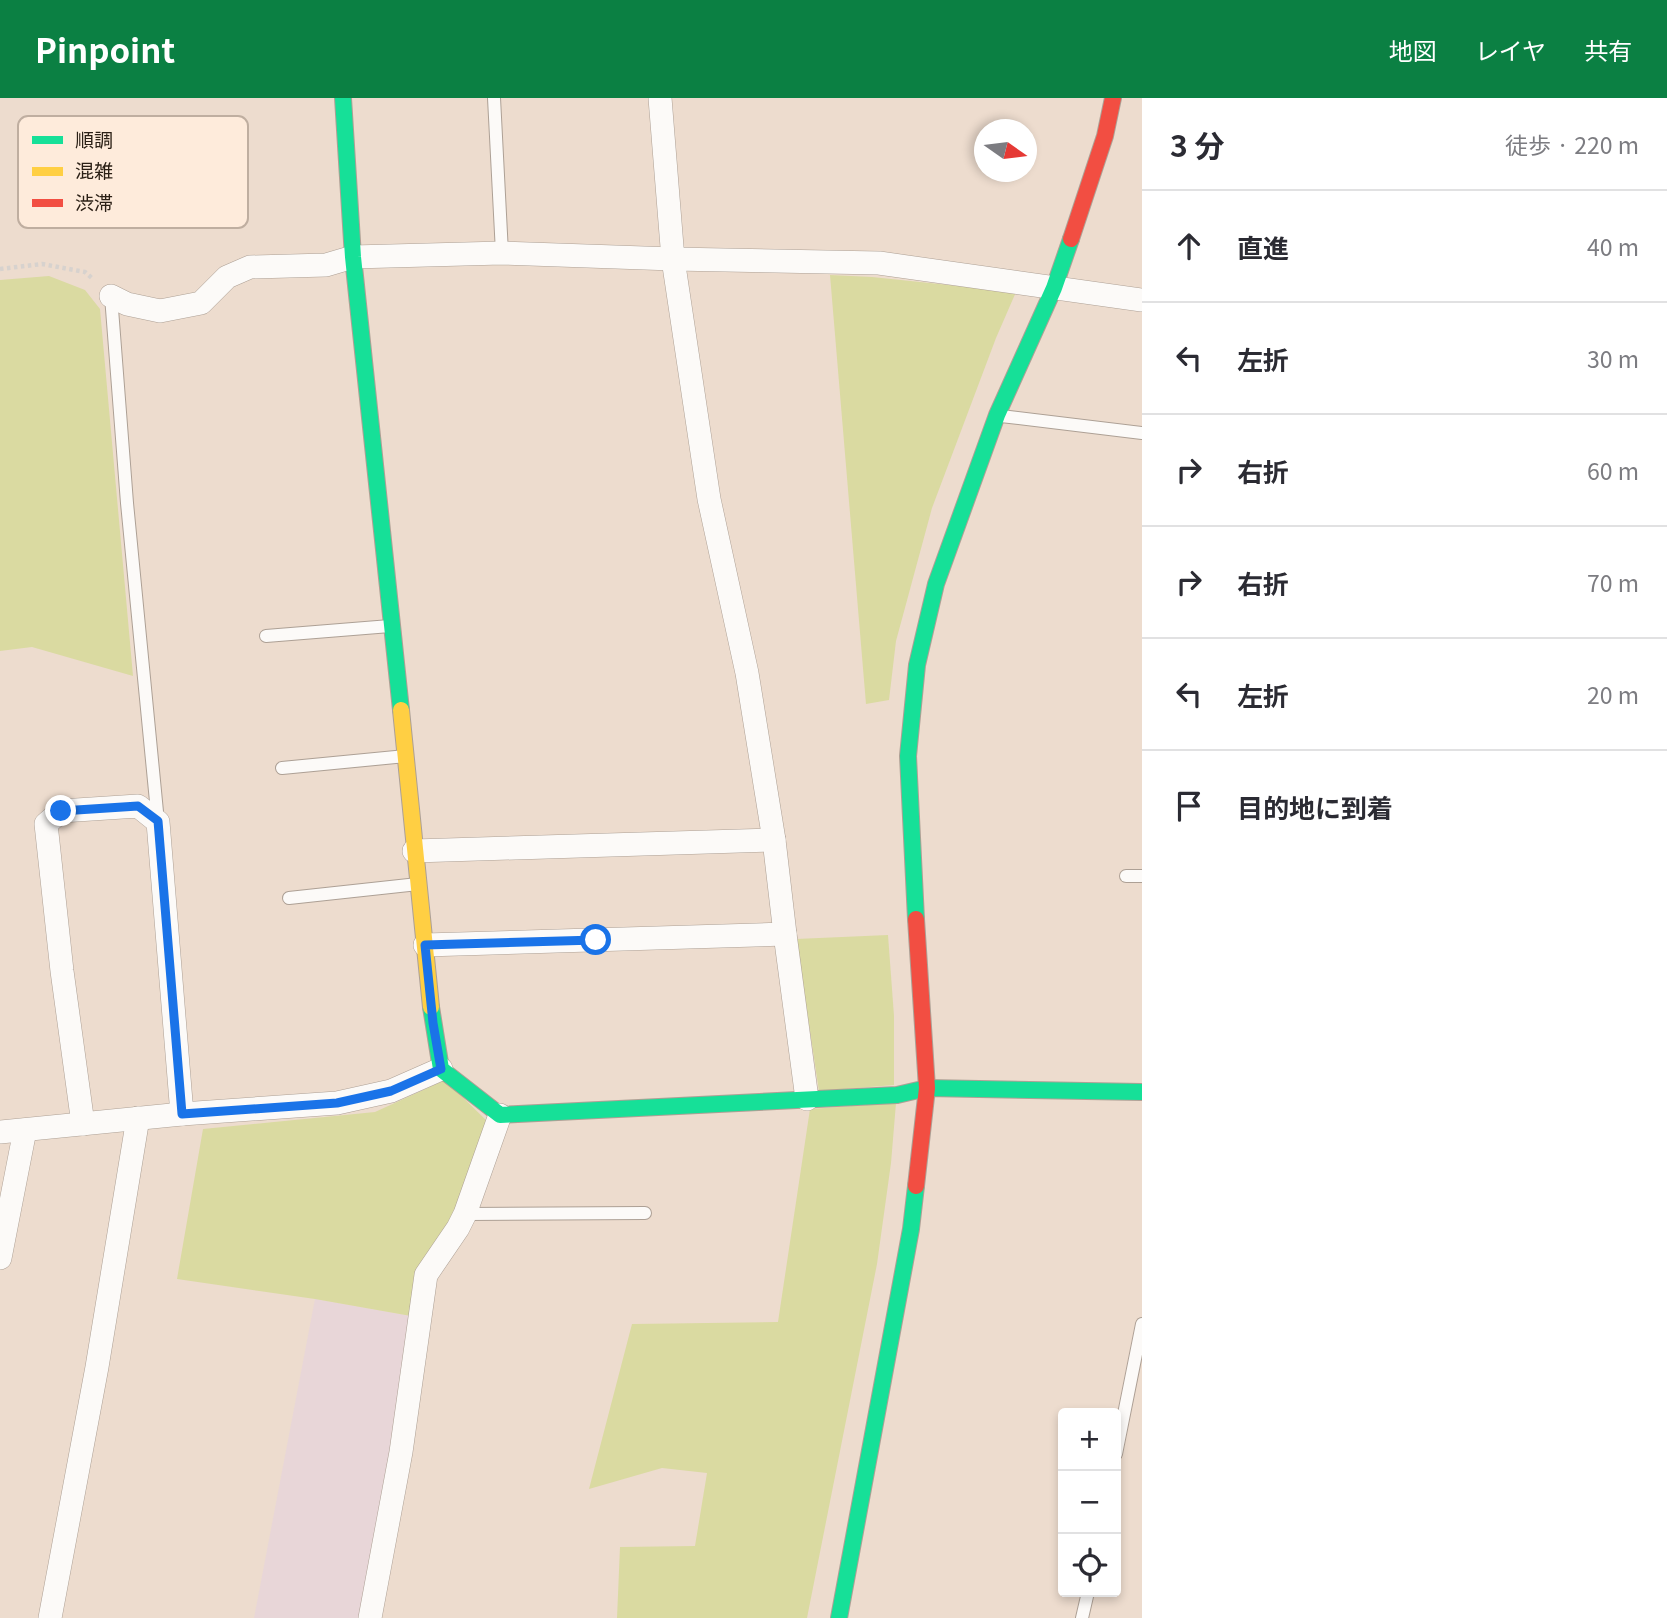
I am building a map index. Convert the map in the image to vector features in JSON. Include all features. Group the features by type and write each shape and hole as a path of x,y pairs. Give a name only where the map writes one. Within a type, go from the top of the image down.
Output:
{"street":[{"path":"343,98 353,257 414,851 433,1023 441,1069 500,1115 897,1095 927,1088 1142,1092"},
{"path":"660,98 673,259 709,499 747,673 774,841 807,1099"},
{"path":"839,1618 911,1229 927,1088 908,756 917,665 936,584 997,415 1054,288 1105,136 1113,98"},
{"path":"111,296 127,304 160,311 201,303 227,277 250,267 326,265 353,257 502,253 879,263 1142,300"},
{"path":"83,1124 62,971 46,824 61,811 138,806 158,821 182,1114"},
{"path":"414,851 774,841"},
{"path":"425,945 785,934"},
{"path":"0,1132 182,1114 337,1103 391,1091 441,1069"},
{"path":"370,1618 401,1452 426,1275 465,1214 500,1115"},
{"path":"50,1618 97,1367 138,1118"},
{"path":"0,1258 25,1130"}],"lane":[{"path":"494,98 502,253"},
{"path":"111,296 127,503 158,821"},
{"path":"997,415 1142,433"},
{"path":"266,636 391,626"},
{"path":"282,768 406,756"},
{"path":"1126,876 1142,876"},
{"path":"289,898 418,884"},
{"path":"465,1214 645,1213"},
{"path":"1121,1429 1142,1324"},
{"path":"1082,1618 1087,1597"}],"path":[{"path":"0,269 42,264 85,272 111,296"}],"shaded area":[{"path":"315,1299 411,1316 387,1474 361,1618 254,1618"}],"green space":[{"path":"830,275 1016,292 932,508 896,641 889,700 866,704"},
{"path":"49,276 85,290 100,309 133,676 32,647 0,651 0,280"},
{"path":"888,935 894,1016 894,1085 819,1091 796,939"},
{"path":"445,1080 488,1122 466,1192 411,1316 177,1279 203,1129 375,1112"},
{"path":"896,1103 877,1264 807,1618 617,1618 620,1547 695,1546 707,1473 662,1468 589,1489 632,1324 778,1322 810,1109"}],"traffic: fast":[{"path":"343,98 353,257 401,710"},
{"path":"916,919 908,756 917,665 936,584 997,415 1054,288 1071,239"},
{"path":"431,1007 441,1069 500,1115 897,1095 927,1088 1142,1092"},
{"path":"839,1618 911,1229 916,1186"}],"traffic: slow":[{"path":"401,710 431,1007"}],"traffic: jam":[{"path":"1071,239 1105,136 1113,98"},
{"path":"916,919 927,1088 916,1186"}],"route":[{"path":"61,811 138,806 158,821 182,1114 337,1103 391,1091 441,1069 425,945 596,940"}]}
